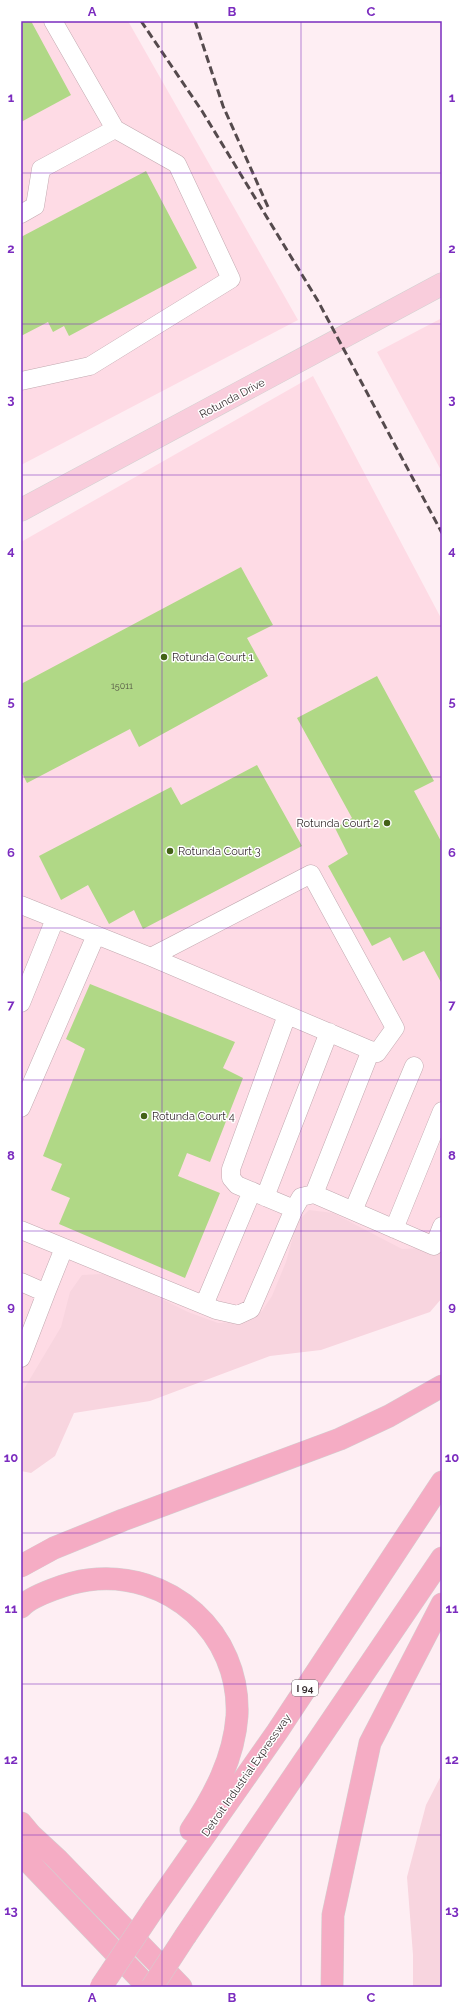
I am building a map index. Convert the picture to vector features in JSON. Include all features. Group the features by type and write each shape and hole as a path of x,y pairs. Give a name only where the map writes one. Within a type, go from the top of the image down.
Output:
{"highway":[{"path":"21,1566 54,1548 123,1520 340,1439 389,1416 442,1386"},
{"name":"Detroit Industrial Expressway","path":"101,1987 277,1732 442,1482"},
{"path":"152,1987 442,1558"},
{"path":"21,1607 58,1587 80,1580 118,1578 136,1581 163,1590 180,1600 197,1615 220,1645 234,1682 236,1716 233,1741 221,1780 180,1847 161,1899"},
{"path":"332,1987 333,1915 370,1743 442,1604"},
{"path":"21,1823 31,1835 57,1859 181,1987"},
{"path":"21,1854 148,1987"}],"main road":[{"name":"Rotunda Drive","path":"21,510 442,284"}],"lane":[{"path":"21,381 90,366 231,279 177,164 115,128 53,21"},
{"path":"21,214 35,206 41,169 115,128"},
{"path":"21,906 151,957 377,1053 395,1028 311,874 151,957"},
{"path":"21,1003 55,919"},
{"path":"21,1108 96,935"},
{"path":"287,1015 231,1169 231,1178 237,1185 294,1209"},
{"path":"204,1305 259,1194 329,1032"},
{"path":"314,1194 371,1050"},
{"path":"353,1211 414,1066"},
{"path":"394,1229 442,1111"},
{"path":"21,1230 204,1305 238,1315 251,1309 294,1209 301,1197 314,1194 434,1246 442,1226"},
{"path":"21,1358 64,1248"},
{"path":"21,1283 46,1293"}],"shaded area":[{"path":"21,21 128,21 298,320 21,465"},
{"path":"442,318 442,472 377,352"},
{"path":"313,376 442,620 442,1272 21,1411 21,542"},
{"path":"309,1210 333,1213 402,1249 442,1247 442,1298 430,1312 321,1350 270,1356 150,1401 74,1413 55,1456 31,1473 21,1471 21,1394 61,1327 70,1292 82,1275 102,1274 120,1278 188,1312 218,1323 242,1322 262,1311 272,1296 286,1262 297,1222"},
{"path":"442,1774 442,1987 413,1987 413,1955 407,1877 426,1805"}],"building":[{"path":"21,21 31,21 71,95 21,122"},
{"path":"146,171 197,268 69,336 64,326 53,332 48,322 21,336 21,237"},
{"name":"Rotunda Court 1","path":"241,567 273,625 247,638 268,676 139,747 130,729 27,783 21,771 21,684"},
{"name":"Rotunda Court 2","path":"377,676 434,781 414,791 442,843 442,984 424,951 403,961 390,937 372,946 328,866 348,854 335,828 352,818 297,718"},
{"name":"Rotunda Court 3","path":"257,765 302,846 143,929 134,910 109,924 88,885 61,900 39,856 171,787 181,805"},
{"name":"Rotunda Court 4","path":"90,984 235,1042 223,1068 243,1078 210,1162 187,1153 178,1176 220,1193 185,1278 59,1224 70,1198 51,1190 62,1164 43,1156 85,1049 66,1039"}],"railway":[{"path":"141,21 202,111 318,301 442,533"},
{"path":"195,21 223,106 268,207"}],"place":[{"name":"Rotunda Court 1","path":"164,657"},
{"name":"Rotunda Court 2","path":"387,823"},
{"name":"Rotunda Court 3","path":"170,851"},
{"name":"Rotunda Court 4","path":"144,1116"}]}
